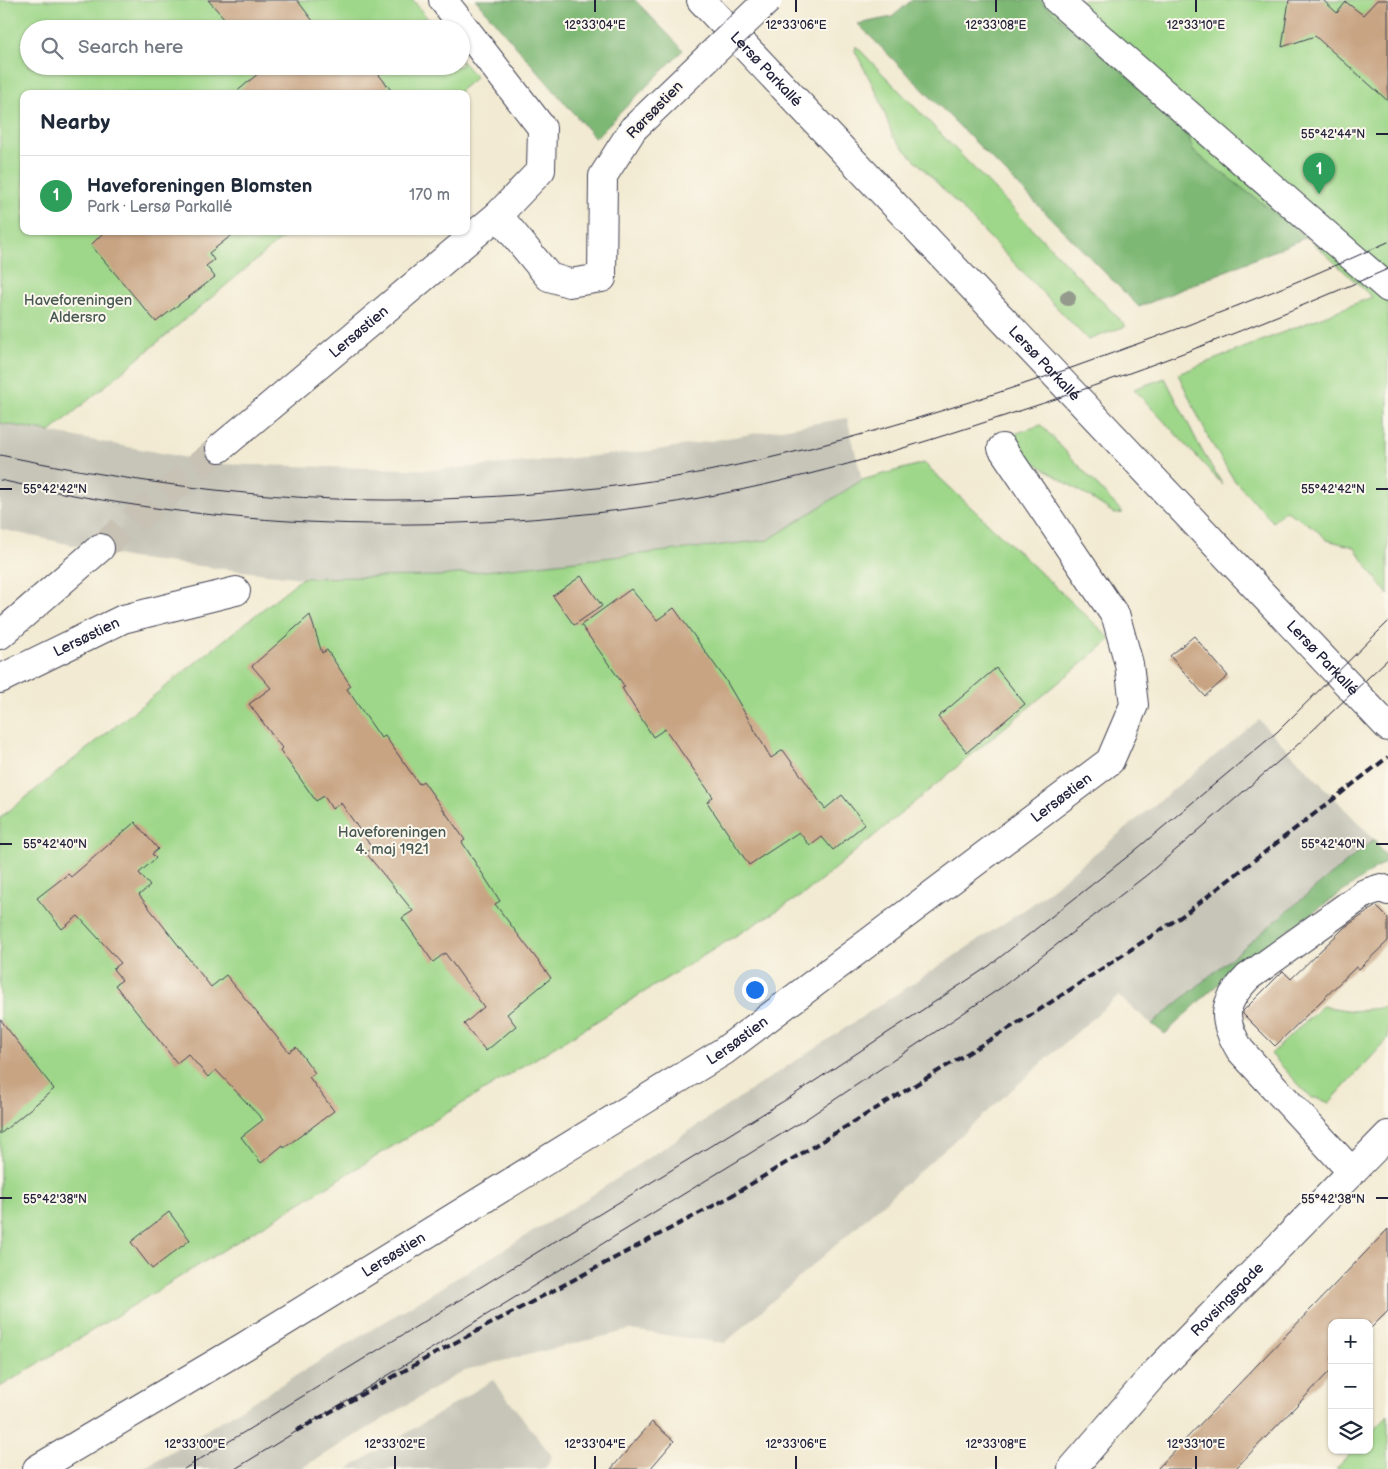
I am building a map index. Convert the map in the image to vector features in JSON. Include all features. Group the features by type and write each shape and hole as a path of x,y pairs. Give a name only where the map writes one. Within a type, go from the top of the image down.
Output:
{"street":[{"name":"Lersøstien","path":"443,0 458,20"},
{"name":"Lersø Parkallé","path":"701,0 1388,727"},
{"name":"Rørsøstien","path":"498,215 550,277 569,284 602,278 603,176 633,129 768,0"},
{"path":"1057,0 1388,288"},
{"name":"Lersøstien","path":"220,448 498,215 541,170 542,128 470,35"},
{"name":"Lersøstien","path":"37,1469 245,1346 724,1051 1110,761 1134,705 1129,664 1116,617 1002,448"},
{"path":"0,635 100,548"},
{"name":"Lersøstien","path":"0,679 123,619 236,591"},
{"path":"1352,1172 1240,1050 1230,1032 1227,1009 1232,994 1248,977 1263,966 1365,893 1381,888 1388,891"},
{"name":"Rovsingsgade","path":"1072,1469 1154,1374 1388,1135"}],"shaded area":[{"path":"847,418 862,480 768,540 439,576 302,578 131,558 0,529 0,423 220,464 437,470 651,451"},
{"path":"1259,720 1374,839 1152,1024 1118,996 725,1343 630,1330 465,1370 300,1469 142,1469 577,1205 1030,906"},
{"path":"493,1380 552,1456 545,1469 348,1469"}],"green space":[{"name":"Haveforeningen Aldersro","path":"0,0 413,0 429,20 20,20 20,75 470,75 470,70 476,77 461,90 20,90 20,235 286,235 50,432 0,423"},
{"path":"476,0 635,0 683,50 595,138"},
{"path":"912,0 1039,0 1186,127 1193,151 1307,237 1139,307 858,24 892,17"},
{"path":"1039,0 1388,0 1388,595 1354,547 1327,540 1313,527 1285,510 1273,522 1234,480 1209,439 1178,374 1372,297 1307,237 1193,151 1186,127"},
{"path":"856,46 1126,326 1088,340 893,137 879,97 855,51"},
{"path":"1165,378 1202,451 1223,485 1134,389"},
{"path":"1041,425 1123,513 1115,514 1029,459 1002,438"},
{"name":"Haveforeningen 4. maj 1921","path":"924,463 1111,639 804,894 0,1387 0,818 302,578 439,576 768,540 862,480"},
{"path":"1374,839 1388,860 1270,943 1210,991 1165,1034 1152,1024"},
{"path":"1322,1006 1352,1011 1388,1007 1388,1039 1329,1103 1318,1098 1311,1098 1271,1054"},
{"path":"1388,1415 1388,1469 1336,1469 1350,1454 1373,1454 1373,1430"}],"building":[{"path":"208,0 297,0 312,20 226,20"},
{"path":"1289,0 1323,0 1337,13 1346,2 1363,15 1377,0 1388,0 1388,101 1315,36 1282,47"},
{"path":"256,75 379,75 391,90 239,90"},
{"path":"101,235 232,235 209,253 214,260 206,266 215,277 156,322 91,245"},
{"path":"581,576 602,606 574,625 553,596"},
{"path":"631,589 657,620 674,608 725,679 771,758 783,750 825,809 842,795 865,824 833,850 822,837 810,846 799,832 749,865 707,802 713,797 665,729 653,737 622,688 625,687 581,625"},
{"path":"310,615 322,653 327,650 351,686 347,689 381,738 385,736 419,784 423,781 465,840 462,842 500,901 495,904 551,978 507,1014 516,1026 486,1051 464,1024 484,1007 445,953 433,962 402,918 413,911 366,853 372,848 341,803 332,809 324,796 316,801 280,750 282,748 249,704 271,688 252,666"},
{"path":"1194,636 1228,676 1205,696 1170,656"},
{"path":"996,668 1025,704 967,752 938,717"},
{"path":"135,822 158,849 152,854 156,858 139,873 150,886 139,895 211,987 226,975 289,1052 296,1047 315,1073 309,1077 334,1111 284,1148 283,1145 261,1163 241,1137 263,1120 216,1070 208,1077 188,1054 177,1063 115,985 122,980 113,969 121,963 78,916 62,929 37,898 68,874 71,877"},
{"path":"1376,906 1388,918 1388,941 1359,969 1356,967 1275,1046 1243,1014 1243,1011 1283,971 1291,979 1345,927"},
{"path":"0,1019 54,1089 0,1134"},
{"path":"169,1212 190,1240 152,1269 131,1242"},
{"path":"1388,1229 1388,1311 1373,1326 1373,1319 1328,1319 1328,1373 1235,1469 1157,1469"},
{"path":"652,1422 674,1441 650,1469 611,1469"}],"tunnel":[{"path":"100,548 220,448"}],"tram line":[{"path":"0,455 165,484 276,496 331,499 443,499 497,496 577,490 658,480 816,447 972,401 1074,367 1193,323 1388,242"},
{"path":"0,480 81,496 163,509 245,518 327,523 410,524 492,521 575,515 657,505 742,490 826,470 1042,404 1192,350 1388,269"},
{"path":"184,1469 792,1096 989,966 1132,853 1277,732 1388,622"},
{"path":"235,1469 806,1119 1002,987 1148,874 1294,748 1388,659"}],"railway":[{"path":"296,1431 445,1348 726,1199 1036,1012 1182,916 1388,757"}],"place":[{"name":"Haveforeningen Blomsten","path":"1319,194"}]}
